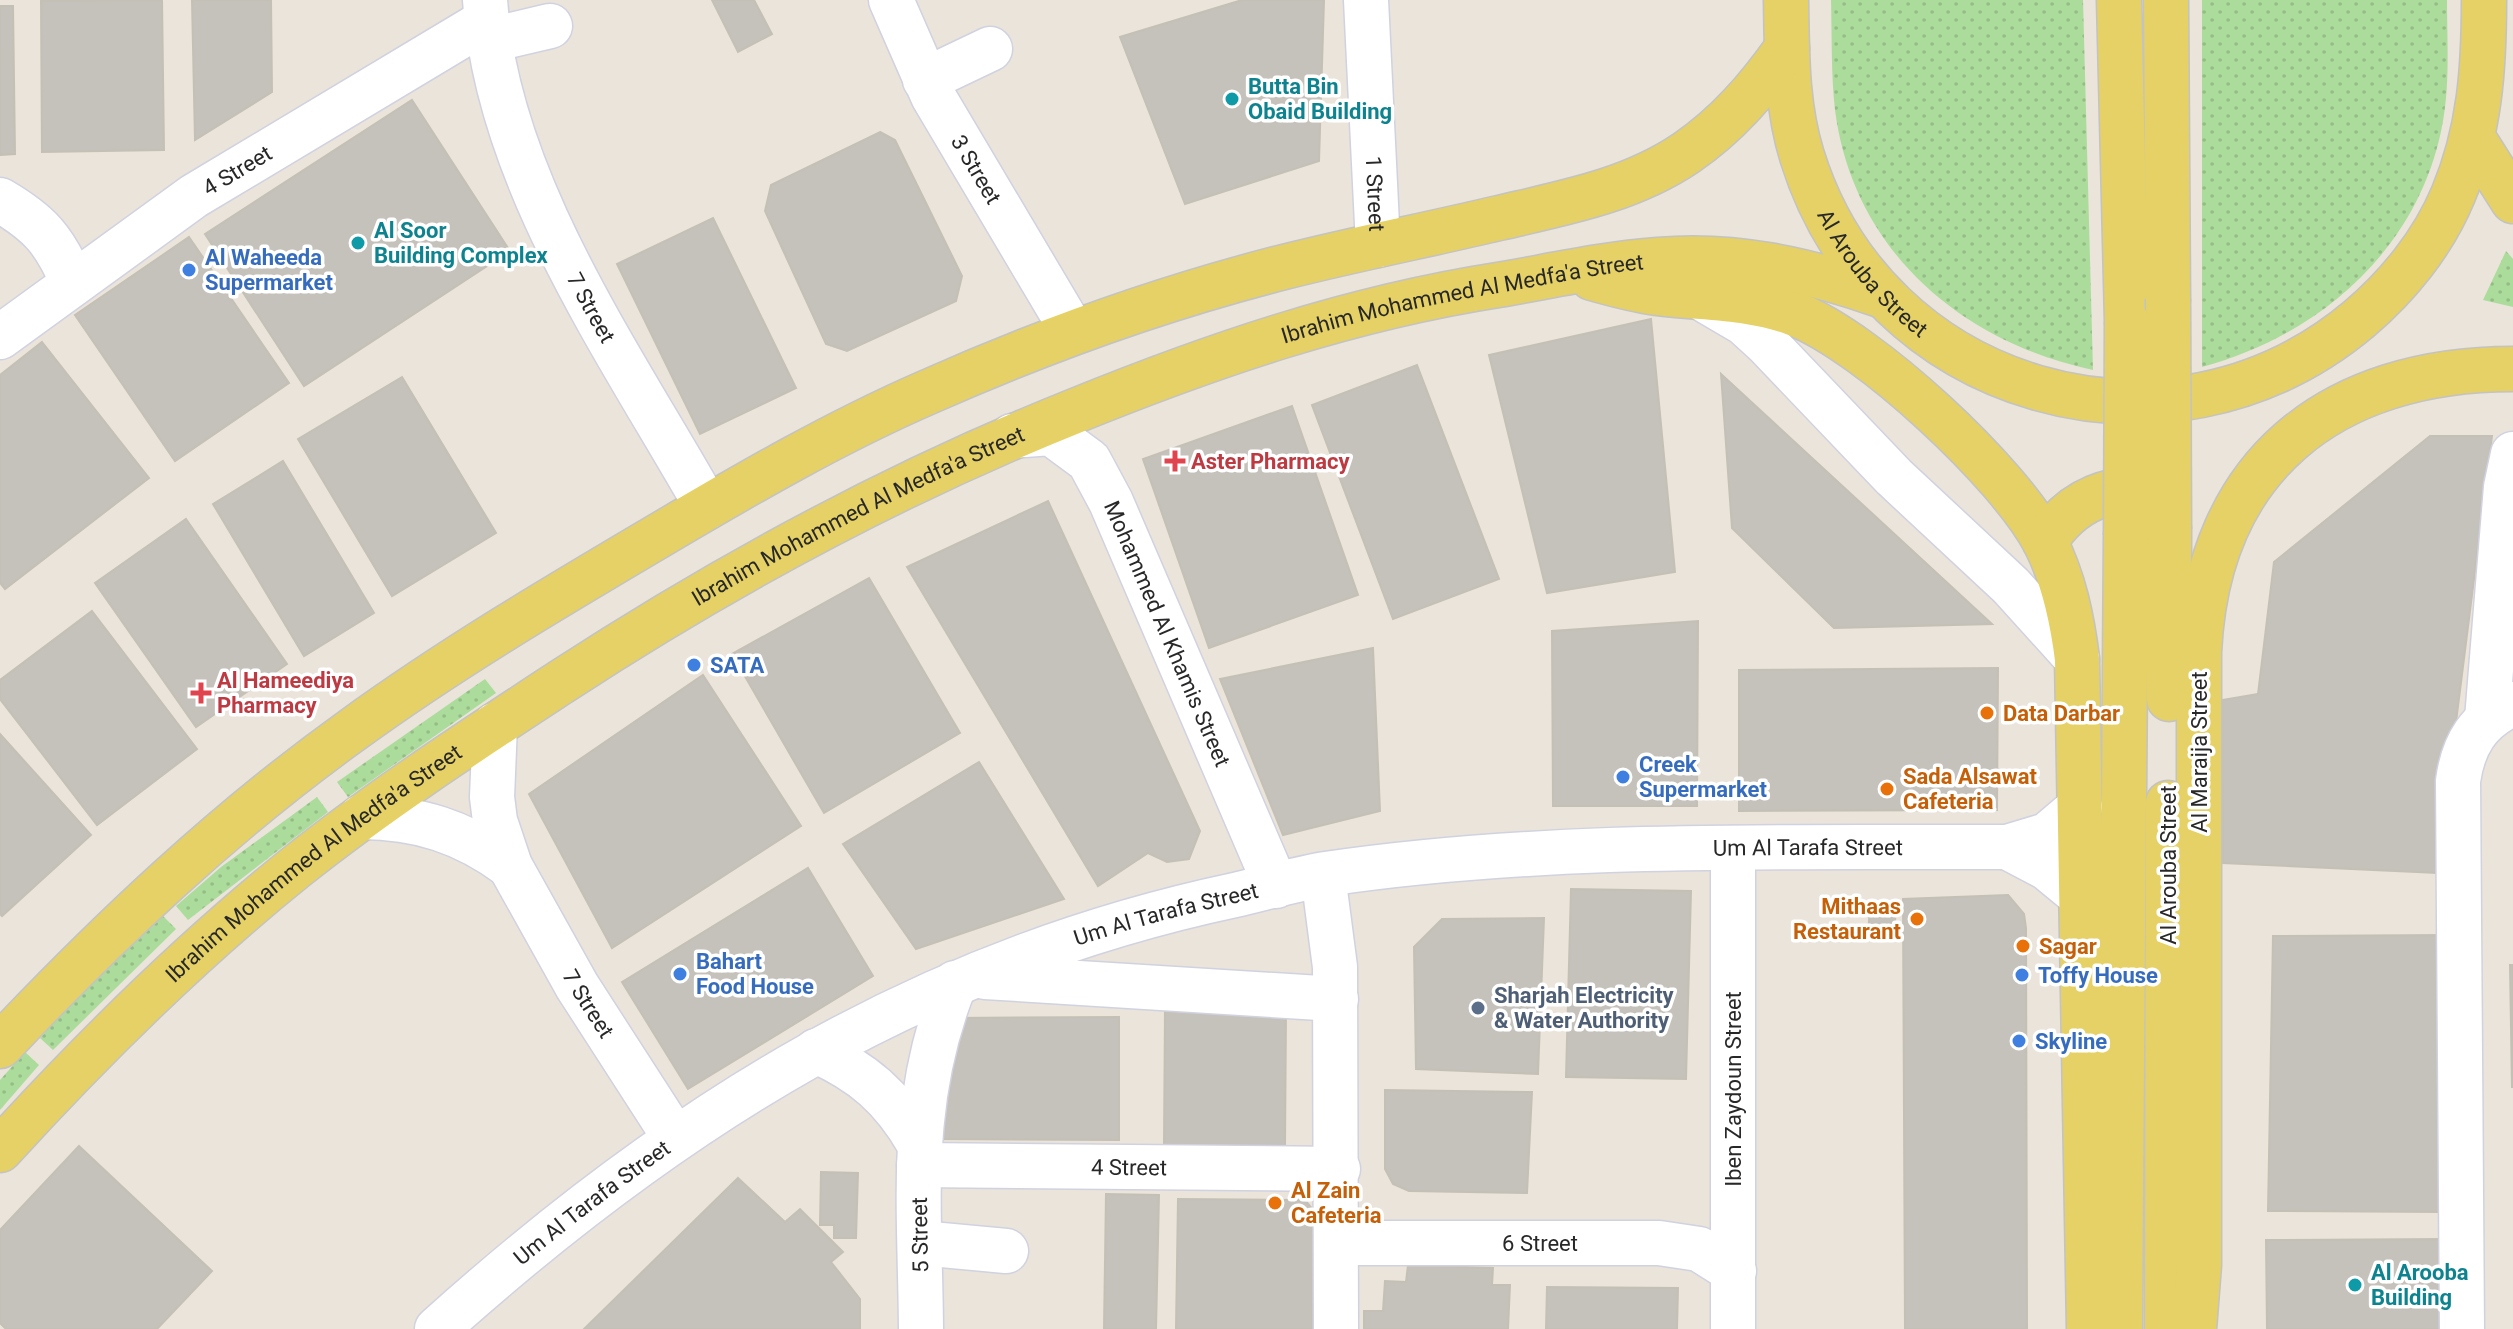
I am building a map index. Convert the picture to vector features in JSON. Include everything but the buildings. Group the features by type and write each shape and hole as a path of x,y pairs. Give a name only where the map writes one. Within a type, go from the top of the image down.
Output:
{"main road":[{"name":"Al Arouba Street","path":"1786,0 1790,102 1801,155 1820,205 1847,252 1880,295 1927,335 1980,367 2038,389 2099,401 2161,402 2223,391 2281,371 2335,339 2383,299 2430,238 2453,197 2473,138 2481,96 2484,0"},
{"name":"Al Arouba Street","path":"2119,0 2127,322 2120,1329"},
{"name":"Al Arouba Street","path":"2166,0 2169,529 2167,1329"},
{"path":"0,1046 155,892 249,811 347,734 540,605 707,507 896,407 1073,332 1189,293 1378,245 1576,200 1648,175 1712,134 1740,108 1787,48"},
{"path":"2473,138 2513,201"},
{"path":"1282,334 1296,315 1325,293 1400,273 1411,266 1420,257 1430,234"},
{"name":"Ibrahim Mohammed Al Medfa'a Street","path":"0,1150 59,1085 176,969 285,876 361,817 495,725 687,601 768,554 902,485 1012,436 1192,365 1282,334 1399,303 1646,261 1706,258 1795,269 1880,295"},
{"path":"1572,273 1655,293 1740,300 1782,310 1821,326 1853,345 1987,466 2008,489 2045,542 2061,580 2077,659 2089,1329"},
{"name":"Al Maraija Street","path":"2194,1329 2199,1265 2199,652 2203,596 2218,542 2231,513 2267,464 2288,443 2338,407 2393,383 2422,376 2513,369"},
{"path":"2045,542 2068,512 2094,497 2122,490 2160,494 2178,501 2194,512 2218,542"}],"street":[{"name":"3 Street","path":"891,0 925,80 1073,332"},
{"name":"1 Street","path":"1366,0 1378,245"},
{"name":"4 Street","path":"0,337 72,281 259,154 487,20 550,26"},
{"name":"7 Street","path":"487,20 504,100 529,177 562,250 707,507"},
{"path":"925,80 990,49"},
{"path":"0,200 31,218 57,246 72,281"},
{"path":"1698,296 1744,323 1767,344 1894,477 2011,586 2077,659"},
{"name":"Mohammed Al Khamis Street","path":"1012,436 1051,433 1089,461 1111,502 1276,886"},
{"path":"2462,1329 2458,781 2461,757 2471,736 2500,711 2506,487 2513,454"},
{"name":"7 Street","path":"495,725 492,797 510,866 577,986 675,1138"},
{"name":"Um Al Tarafa Street","path":"437,1329 575,1210 675,1138 816,1051 963,980 1091,930 1323,875 1506,856 1733,848 2007,847 2047,835 2080,807"},
{"name":"7 Street","path":"361,817 415,820 441,827 466,837 510,866"},
{"name":"Um Al Tarafa Street","path":"2007,847 2047,868 2081,896"},
{"name":"Iben Zaydoun Street","path":"1733,848 1733,1329"},
{"path":"1323,875 1334,936 1336,999 1336,1329"},
{"path":"963,980 1336,999"},
{"name":"5 Street","path":"921,1329 918,1153 928,1066 963,980"},
{"name":"5 Street","path":"816,1051 848,1065 877,1085 901,1111 918,1153"},
{"name":"4 Street","path":"918,1153 1338,1169"},
{"path":"920,1243 1006,1251"},
{"name":"6 Street","path":"1338,1243 1659,1243 1699,1249 1734,1271"}],"green space":[{"path":"1831,0 2083,0 2093,370 2045,357 2000,337 1958,312 1921,282 1890,246 1864,206 1846,160 1835,110"},
{"path":"2202,0 2447,0 2448,60 2443,121 2431,166 2413,208 2388,246 2359,279 2325,308 2287,333 2246,352 2202,367"},
{"path":"2506,251 2513,259 2513,307 2483,300"},
{"path":"485,679 496,693 348,797 337,782"},
{"path":"317,797 328,812 188,920 176,906 221,867"},
{"path":"163,916 176,929 53,1050 40,1038 79,995"},
{"path":"25,1052 39,1065 0,1110 0,1080"}],"place":[{"name":"Butta Bin Obaid Building","path":"1232,99"},
{"name":"Al Soor Building Complex","path":"358,243"},
{"name":"Al Waheeda Supermarket","path":"189,270"},
{"name":"Aster Pharmacy","path":"1175,461"},
{"name":"SATA","path":"694,665"},
{"name":"Al Hameediya Pharmacy","path":"201,693"},
{"name":"Data Darbar","path":"1987,713"},
{"name":"Creek Supermarket","path":"1623,777"},
{"name":"Sada Alsawat Cafeteria","path":"1887,789"},
{"name":"Mithaas Restaurant","path":"1917,919"},
{"name":"Sagar","path":"2023,946"},
{"name":"Bahart Food House","path":"680,974"},
{"name":"Toffy House","path":"2022,975"},
{"name":"Sharjah Electricity & Water Authority","path":"1478,1008"},
{"name":"Skyline","path":"2019,1041"},
{"name":"Al Zain Cafeteria","path":"1275,1203"},
{"name":"Al Arooba Building","path":"2355,1285"}]}
